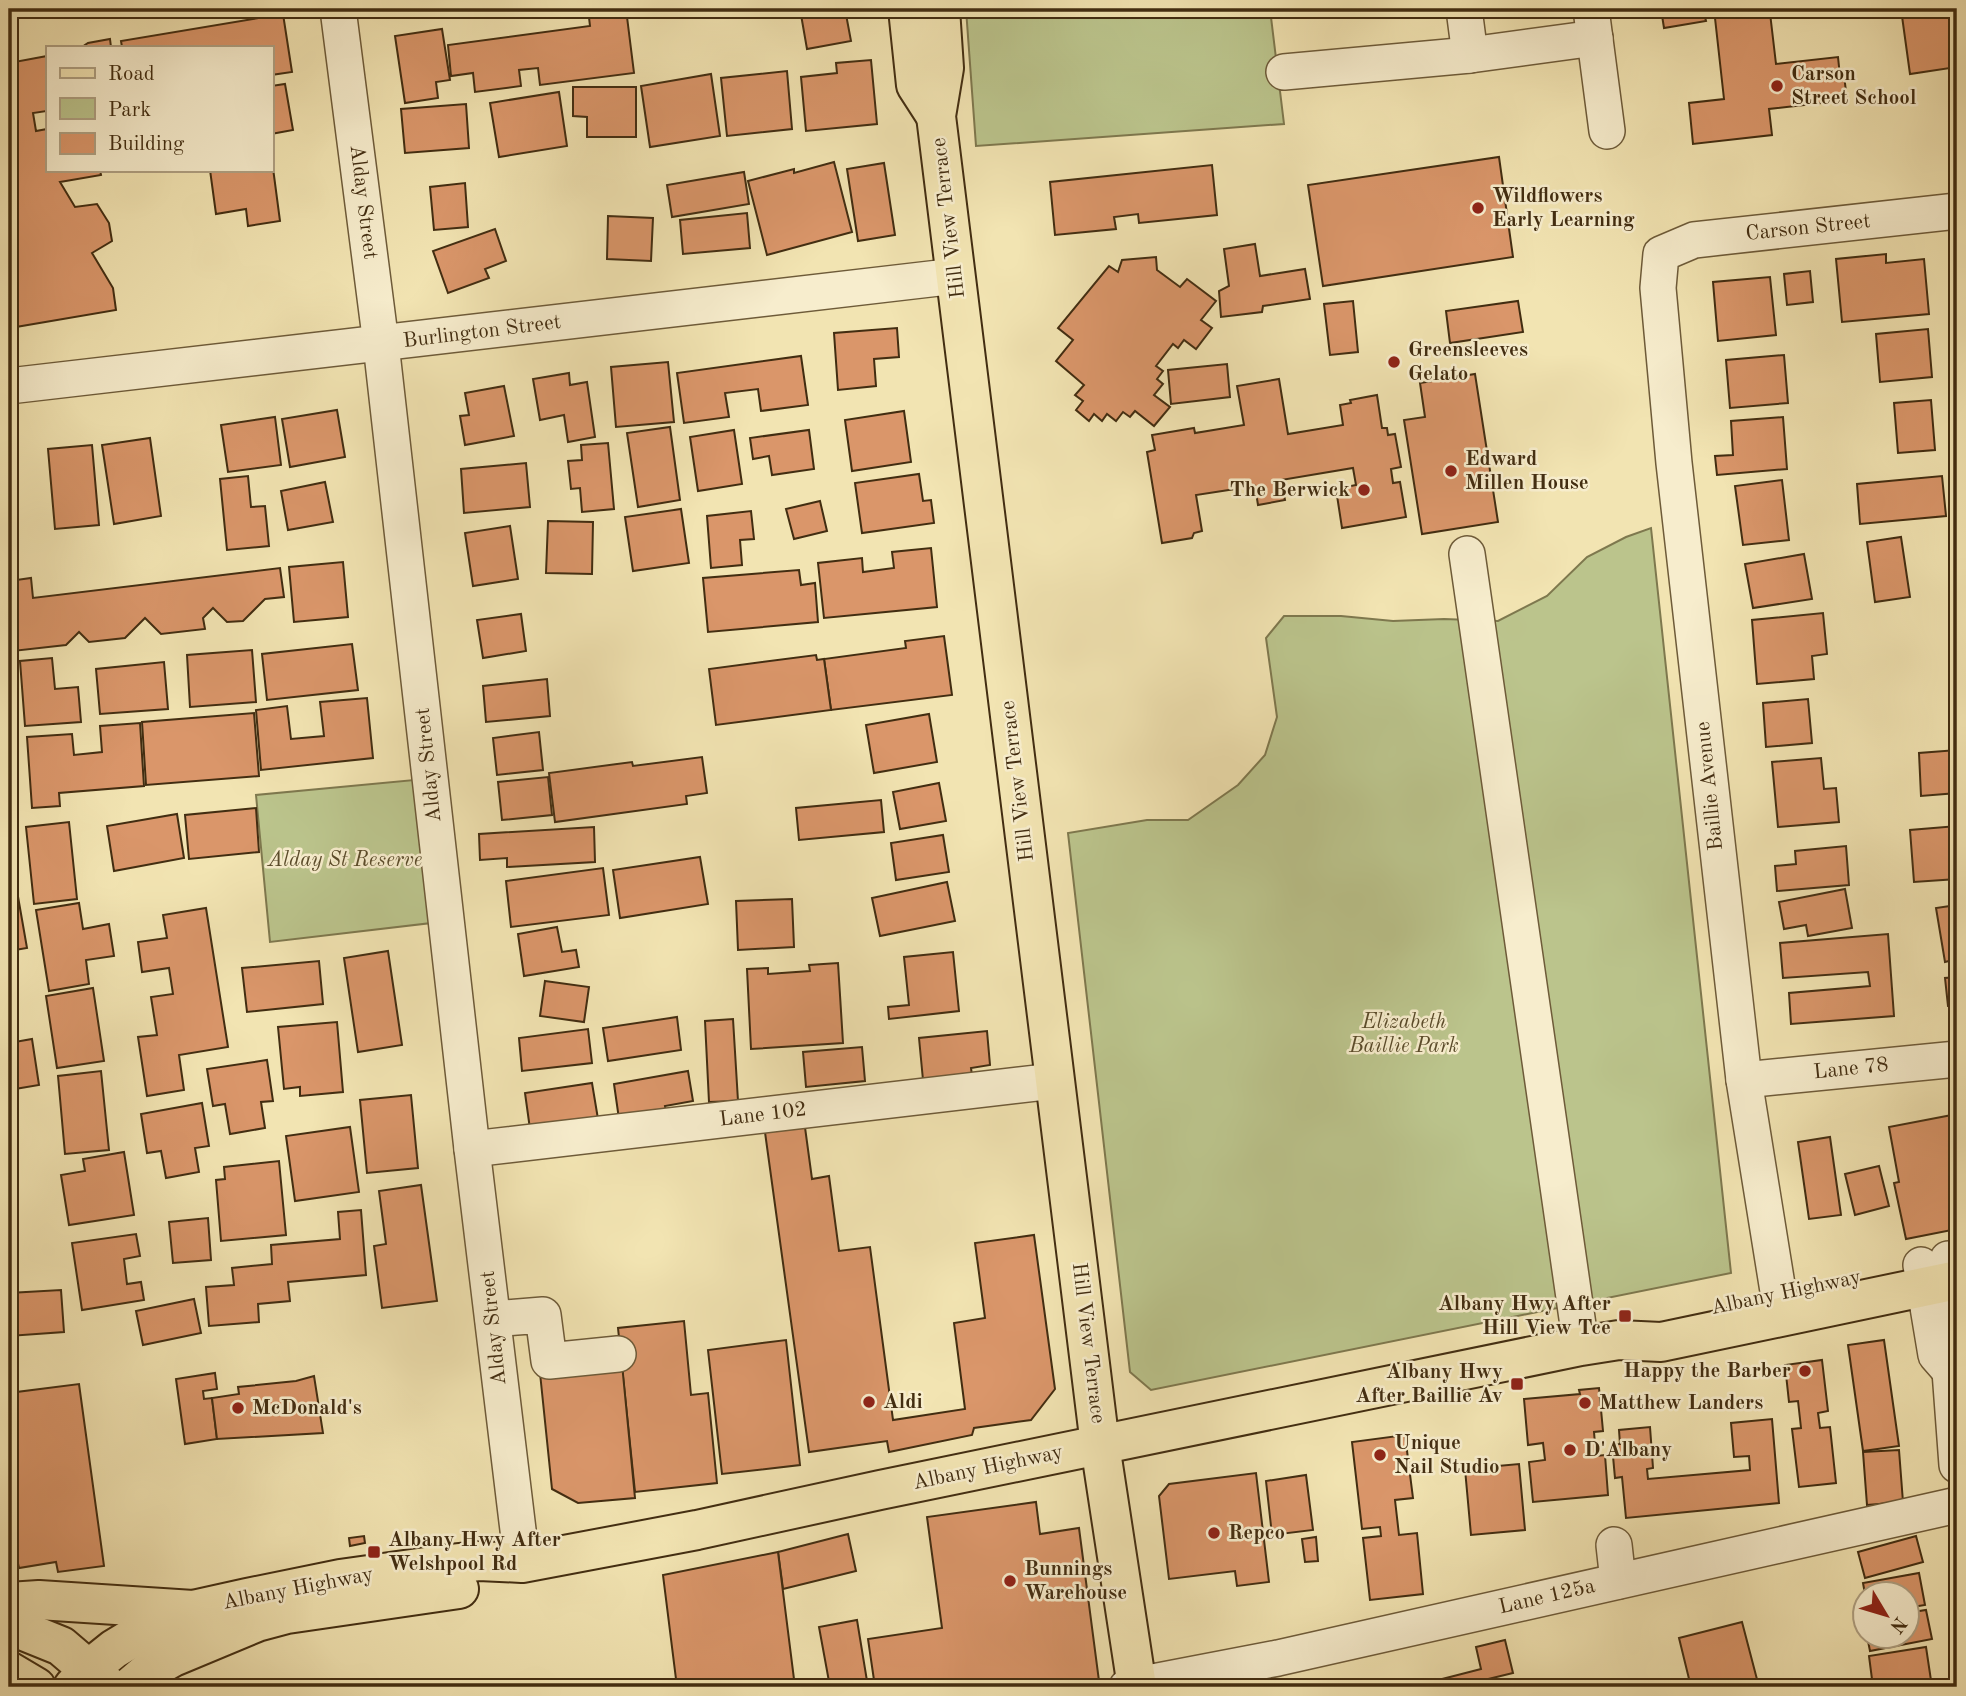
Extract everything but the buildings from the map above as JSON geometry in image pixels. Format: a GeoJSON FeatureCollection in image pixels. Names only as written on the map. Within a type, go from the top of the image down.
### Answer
{"type":"FeatureCollection","features":[{"type":"Feature","properties":{"kind":"main road","name":"Hill View Terrace"},"geometry":{"type":"LineString","coordinates":[[908,9],[916,85],[936,116]]}},
{"type":"Feature","properties":{"kind":"main road","name":"Hill View Terrace"},"geometry":{"type":"LineString","coordinates":[[940,9],[944,68],[936,116],[1054,1081],[1100,1445],[1134,1686]]}},
{"type":"Feature","properties":{"kind":"main road","name":"Albany Highway"},"geometry":{"type":"LineString","coordinates":[[90,1681],[114,1649],[147,1629],[193,1610],[340,1579],[479,1561],[522,1563],[696,1530],[1581,1346],[1619,1340],[1661,1342],[1780,1306],[1943,1271]]}},
{"type":"Feature","properties":{"kind":"main road","name":"Albany Highway"},"geometry":{"type":"LineString","coordinates":[[130,1687],[150,1670],[173,1657],[257,1622],[287,1614],[484,1585],[522,1563]]}},
{"type":"Feature","properties":{"kind":"main road"},"geometry":{"type":"LineString","coordinates":[[9,1602],[39,1600],[193,1610]]}},
{"type":"Feature","properties":{"kind":"main road"},"geometry":{"type":"LineString","coordinates":[[9,1625],[61,1646],[90,1681]]}},
{"type":"Feature","properties":{"kind":"main road"},"geometry":{"type":"LineString","coordinates":[[9,1671],[36,1687]]}},
{"type":"Feature","properties":{"kind":"street","name":"Alday Street"},"geometry":{"type":"LineString","coordinates":[[338,9],[381,344],[472,1150],[522,1563]]}},
{"type":"Feature","properties":{"kind":"street"},"geometry":{"type":"LineString","coordinates":[[1464,9],[1470,55]]}},
{"type":"Feature","properties":{"kind":"street"},"geometry":{"type":"LineString","coordinates":[[1284,72],[1470,55],[1593,24],[1607,131]]}},
{"type":"Feature","properties":{"kind":"street","name":"Carson Street"},"geometry":{"type":"LineString","coordinates":[[1661,254],[1694,240],[1957,211]]}},
{"type":"Feature","properties":{"kind":"street","name":"Baillie Avenue"},"geometry":{"type":"LineString","coordinates":[[1661,254],[1658,288],[1674,463],[1744,1080],[1780,1306]]}},
{"type":"Feature","properties":{"kind":"street","name":"Burlington Street"},"geometry":{"type":"LineString","coordinates":[[9,386],[956,276]]}},
{"type":"Feature","properties":{"kind":"street"},"geometry":{"type":"LineString","coordinates":[[1467,554],[1581,1346]]}},
{"type":"Feature","properties":{"kind":"street","name":"Lane 78"},"geometry":{"type":"LineString","coordinates":[[1744,1080],[1957,1059]]}},
{"type":"Feature","properties":{"kind":"street","name":"Lane 102"},"geometry":{"type":"LineString","coordinates":[[472,1150],[1054,1081]]}},
{"type":"Feature","properties":{"kind":"street"},"geometry":{"type":"LineString","coordinates":[[1943,1271],[1957,1320]]}},
{"type":"Feature","properties":{"kind":"street"},"geometry":{"type":"LineString","coordinates":[[1943,1271],[1936,1355],[1953,1363],[1957,1465]]}},
{"type":"Feature","properties":{"kind":"street"},"geometry":{"type":"LineString","coordinates":[[494,1319],[544,1315],[549,1361],[618,1354]]}},
{"type":"Feature","properties":{"kind":"street","name":"Lane 125a"},"geometry":{"type":"LineString","coordinates":[[1134,1686],[1214,1662],[1278,1658],[1957,1505]]}},
{"type":"Feature","properties":{"kind":"street"},"geometry":{"type":"LineString","coordinates":[[1614,1545],[1618,1581]]}},
{"type":"Feature","properties":{"kind":"green space"},"geometry":{"type":"Polygon","coordinates":[[[966,9],[1270,9],[1284,124],[976,146],[966,9]]]}},
{"type":"Feature","properties":{"kind":"green space","name":"Elizabeth Baillie Park"},"geometry":{"type":"Polygon","coordinates":[[[1651,528],[1731,1273],[1151,1390],[1130,1372],[1068,833],[1147,820],[1188,820],[1238,785],[1265,755],[1277,717],[1266,638],[1284,616],[1341,616],[1393,621],[1498,621],[1547,596],[1587,557],[1626,537],[1651,528]]]}},
{"type":"Feature","properties":{"kind":"green space","name":"Alday St Reserve"},"geometry":{"type":"Polygon","coordinates":[[[414,780],[431,923],[270,942],[256,795],[414,780]]]}},
{"type":"Feature","properties":{"kind":"place","name":"Carson Street School"},"geometry":{"type":"Point","coordinates":[1777,86]}},
{"type":"Feature","properties":{"kind":"place","name":"Wildflowers Early Learning"},"geometry":{"type":"Point","coordinates":[1478,208]}},
{"type":"Feature","properties":{"kind":"place","name":"Greensleeves Gelato"},"geometry":{"type":"Point","coordinates":[1394,362]}},
{"type":"Feature","properties":{"kind":"place","name":"Edward Millen House"},"geometry":{"type":"Point","coordinates":[1451,471]}},
{"type":"Feature","properties":{"kind":"place","name":"The Berwick"},"geometry":{"type":"Point","coordinates":[1364,490]}},
{"type":"Feature","properties":{"kind":"place","name":"Albany Hwy After Hill View Tce"},"geometry":{"type":"Point","coordinates":[1625,1316]}},
{"type":"Feature","properties":{"kind":"place","name":"Happy the Barber"},"geometry":{"type":"Point","coordinates":[1805,1371]}},
{"type":"Feature","properties":{"kind":"place","name":"Albany Hwy After Baillie Av"},"geometry":{"type":"Point","coordinates":[1517,1384]}},
{"type":"Feature","properties":{"kind":"place","name":"Aldi"},"geometry":{"type":"Point","coordinates":[869,1402]}},
{"type":"Feature","properties":{"kind":"place","name":"Matthew Landers"},"geometry":{"type":"Point","coordinates":[1585,1403]}},
{"type":"Feature","properties":{"kind":"place","name":"McDonald's"},"geometry":{"type":"Point","coordinates":[238,1408]}},
{"type":"Feature","properties":{"kind":"place","name":"D'Albany"},"geometry":{"type":"Point","coordinates":[1570,1450]}},
{"type":"Feature","properties":{"kind":"place","name":"Unique Nail Studio"},"geometry":{"type":"Point","coordinates":[1380,1455]}},
{"type":"Feature","properties":{"kind":"place","name":"Repco"},"geometry":{"type":"Point","coordinates":[1214,1533]}},
{"type":"Feature","properties":{"kind":"place","name":"Albany Hwy After Welshpool Rd"},"geometry":{"type":"Point","coordinates":[374,1552]}},
{"type":"Feature","properties":{"kind":"place","name":"Bunnings Warehouse"},"geometry":{"type":"Point","coordinates":[1010,1581]}}]}
